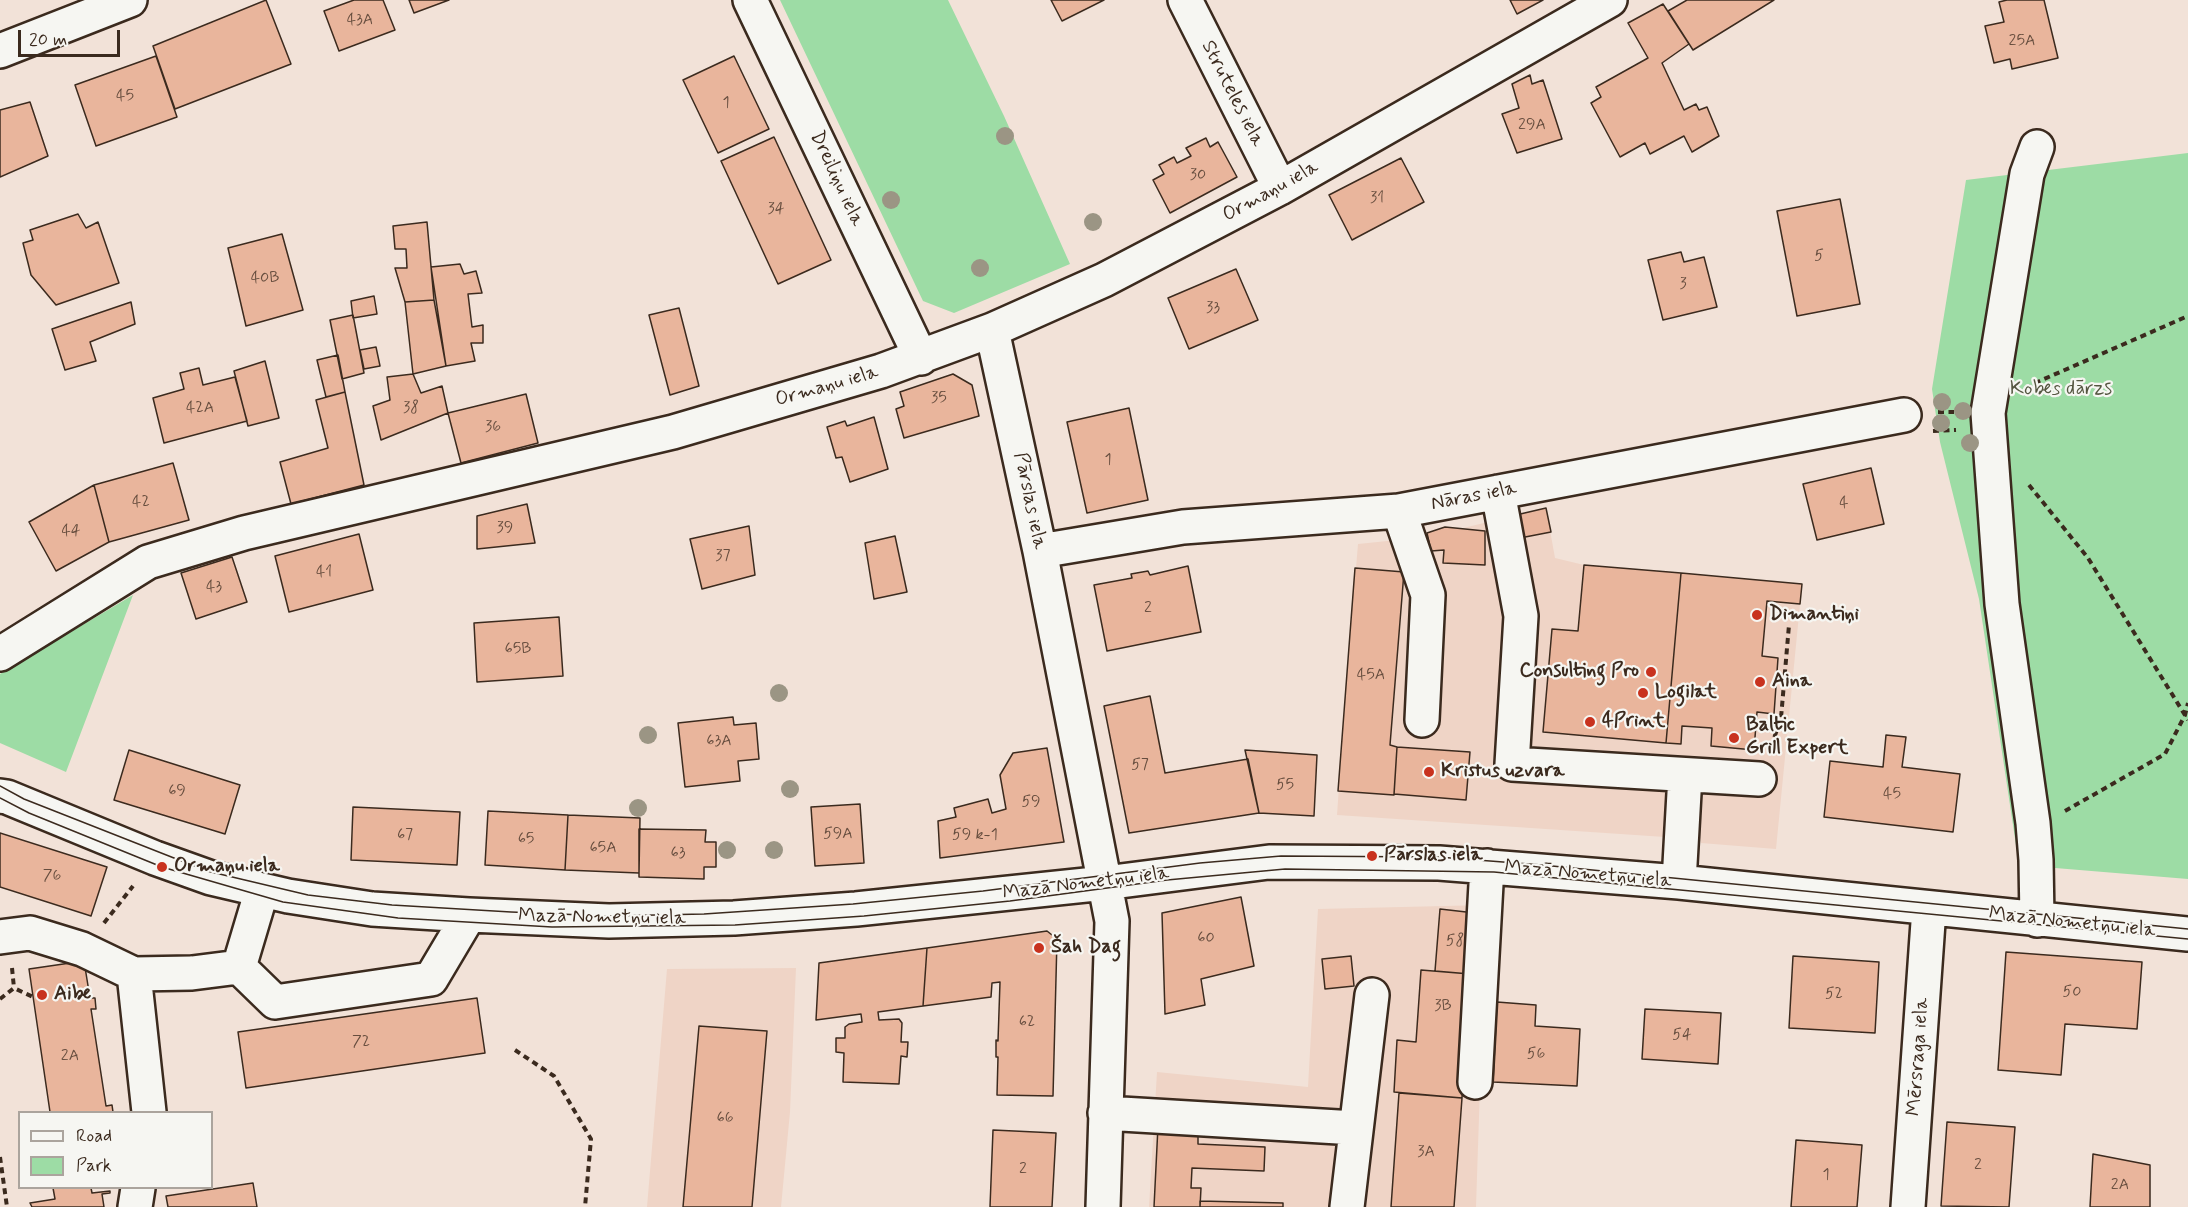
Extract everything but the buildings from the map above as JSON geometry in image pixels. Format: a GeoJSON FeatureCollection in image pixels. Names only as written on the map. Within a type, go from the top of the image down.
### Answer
{"type":"FeatureCollection","features":[{"type":"Feature","properties":{"kind":"street"},"geometry":{"type":"LineString","coordinates":[[0,51],[130,0]]}},
{"type":"Feature","properties":{"kind":"street","name":"Dreiliņu iela"},"geometry":{"type":"LineString","coordinates":[[750,0],[921,358]]}},
{"type":"Feature","properties":{"kind":"street","name":"Struteles iela"},"geometry":{"type":"LineString","coordinates":[[1185,0],[1280,188]]}},
{"type":"Feature","properties":{"kind":"street","name":"Ormaņu iela"},"geometry":{"type":"LineString","coordinates":[[0,654],[148,562],[244,533],[673,432],[881,371],[992,330],[1104,280],[1280,188],[1610,0]]}},
{"type":"Feature","properties":{"kind":"street"},"geometry":{"type":"LineString","coordinates":[[2032,160],[1988,413],[2002,604],[2033,823],[2037,920]]}},
{"type":"Feature","properties":{"kind":"street","name":"Pārslas iela"},"geometry":{"type":"LineString","coordinates":[[992,330],[1040,551],[1112,921],[1103,1207]]}},
{"type":"Feature","properties":{"kind":"street","name":"Nāras iela"},"geometry":{"type":"LineString","coordinates":[[1040,551],[1183,527],[1399,511],[1919,414]]}},
{"type":"Feature","properties":{"kind":"street"},"geometry":{"type":"LineString","coordinates":[[1498,492],[1521,616],[1512,764],[1759,779]]}},
{"type":"Feature","properties":{"kind":"street"},"geometry":{"type":"LineString","coordinates":[[1399,511],[1428,595],[1422,720]]}},
{"type":"Feature","properties":{"kind":"street"},"geometry":{"type":"LineString","coordinates":[[1679,882],[1684,775]]}},
{"type":"Feature","properties":{"kind":"street","name":"Mazā Nometņu iela"},"geometry":{"type":"LineString","coordinates":[[0,796],[211,878],[288,896],[372,909],[609,921],[734,918],[856,909],[1105,883],[1269,862],[1439,863],[1679,882],[2188,934]]}},
{"type":"Feature","properties":{"kind":"street"},"geometry":{"type":"LineString","coordinates":[[1475,1082],[1487,866]]}},
{"type":"Feature","properties":{"kind":"street"},"geometry":{"type":"LineString","coordinates":[[239,967],[262,890]]}},
{"type":"Feature","properties":{"kind":"street","name":"Mērsraga iela"},"geometry":{"type":"LineString","coordinates":[[1908,1207],[1929,908]]}},
{"type":"Feature","properties":{"kind":"street"},"geometry":{"type":"LineString","coordinates":[[239,967],[275,1002],[432,979],[469,915]]}},
{"type":"Feature","properties":{"kind":"street"},"geometry":{"type":"LineString","coordinates":[[0,937],[30,933],[82,949],[134,974],[192,973],[239,967]]}},
{"type":"Feature","properties":{"kind":"street"},"geometry":{"type":"LineString","coordinates":[[134,974],[149,1111]]}},
{"type":"Feature","properties":{"kind":"street"},"geometry":{"type":"LineString","coordinates":[[1347,1207],[1372,995]]}},
{"type":"Feature","properties":{"kind":"street"},"geometry":{"type":"LineString","coordinates":[[1106,1113],[1355,1128]]}},
{"type":"Feature","properties":{"kind":"street"},"geometry":{"type":"LineString","coordinates":[[135,1207],[138,1189]]}},
{"type":"Feature","properties":{"kind":"path"},"geometry":{"type":"LineString","coordinates":[[1948,412],[1919,414],[1930,431],[1971,429],[1988,413],[2035,383],[2188,316]]}},
{"type":"Feature","properties":{"kind":"path"},"geometry":{"type":"LineString","coordinates":[[2028,484],[2088,558],[2187,717]]}},
{"type":"Feature","properties":{"kind":"path"},"geometry":{"type":"LineString","coordinates":[[1759,779],[1781,718],[1789,625]]}},
{"type":"Feature","properties":{"kind":"path"},"geometry":{"type":"LineString","coordinates":[[1776,685],[1784,686]]}},
{"type":"Feature","properties":{"kind":"path"},"geometry":{"type":"LineString","coordinates":[[2033,823],[2070,809],[2165,754],[2187,717],[2188,703]]}},
{"type":"Feature","properties":{"kind":"path"},"geometry":{"type":"LineString","coordinates":[[82,949],[155,858]]}},
{"type":"Feature","properties":{"kind":"path"},"geometry":{"type":"LineString","coordinates":[[0,999],[14,988],[33,997]]}},
{"type":"Feature","properties":{"kind":"path"},"geometry":{"type":"LineString","coordinates":[[515,1050],[554,1076],[591,1139],[585,1207]]}},
{"type":"Feature","properties":{"kind":"path"},"geometry":{"type":"LineString","coordinates":[[0,1157],[8,1207]]}},
{"type":"Feature","properties":{"kind":"shaded area"},"geometry":{"type":"Polygon","coordinates":[[[1546,508],[1555,558],[1584,565],[1802,584],[1776,849],[1701,843],[1696,820],[1665,837],[1337,815],[1358,544],[1426,537],[1546,508]]]}},
{"type":"Feature","properties":{"kind":"shaded area"},"geometry":{"type":"Polygon","coordinates":[[[1486,905],[1476,1207],[1149,1207],[1157,1072],[1308,1087],[1318,909],[1486,905]]]}},
{"type":"Feature","properties":{"kind":"shaded area"},"geometry":{"type":"Polygon","coordinates":[[[796,968],[790,1112],[781,1207],[647,1207],[667,969],[796,968]]]}},
{"type":"Feature","properties":{"kind":"green space"},"geometry":{"type":"Polygon","coordinates":[[[780,0],[948,0],[1004,116],[1070,264],[954,313],[923,301],[780,0]]]}},
{"type":"Feature","properties":{"kind":"green space","name":"Kobes dārzs"},"geometry":{"type":"Polygon","coordinates":[[[2188,153],[2188,879],[2019,865],[1979,599],[1940,442],[1932,389],[1966,180],[2188,153]]]}},
{"type":"Feature","properties":{"kind":"green space"},"geometry":{"type":"Polygon","coordinates":[[[133,595],[66,772],[0,743],[0,674],[133,595]]]}},
{"type":"Feature","properties":{"kind":"tram line"},"geometry":{"type":"LineString","coordinates":[[0,786],[24,799],[207,871],[308,895],[392,905],[607,916],[704,914],[853,904],[983,891],[1200,863],[1281,856],[1438,857],[1542,865],[2188,929]]}},
{"type":"Feature","properties":{"kind":"tram line"},"geometry":{"type":"LineString","coordinates":[[0,798],[29,813],[162,867],[283,902],[398,918],[552,927],[735,925],[864,916],[1010,901],[1167,880],[1285,869],[1494,872],[2188,939]]}},
{"type":"Feature","properties":{"kind":"place","name":"Dimantiņi"},"geometry":{"type":"Point","coordinates":[1757,615]}},
{"type":"Feature","properties":{"kind":"place","name":"Consulting Pro"},"geometry":{"type":"Point","coordinates":[1651,672]}},
{"type":"Feature","properties":{"kind":"place","name":"Aina"},"geometry":{"type":"Point","coordinates":[1760,682]}},
{"type":"Feature","properties":{"kind":"place","name":"Logilat"},"geometry":{"type":"Point","coordinates":[1643,693]}},
{"type":"Feature","properties":{"kind":"place","name":"4Print"},"geometry":{"type":"Point","coordinates":[1590,722]}},
{"type":"Feature","properties":{"kind":"place","name":"Baltic Grill Expert"},"geometry":{"type":"Point","coordinates":[1734,738]}},
{"type":"Feature","properties":{"kind":"place","name":"Kristus uzvara"},"geometry":{"type":"Point","coordinates":[1429,772]}},
{"type":"Feature","properties":{"kind":"place","name":"Pārslas iela"},"geometry":{"type":"Point","coordinates":[1372,856]}},
{"type":"Feature","properties":{"kind":"place","name":"Ormaņu iela"},"geometry":{"type":"Point","coordinates":[162,867]}},
{"type":"Feature","properties":{"kind":"place","name":"Šah Dag"},"geometry":{"type":"Point","coordinates":[1039,948]}},
{"type":"Feature","properties":{"kind":"place","name":"Aibe"},"geometry":{"type":"Point","coordinates":[42,995]}}]}
